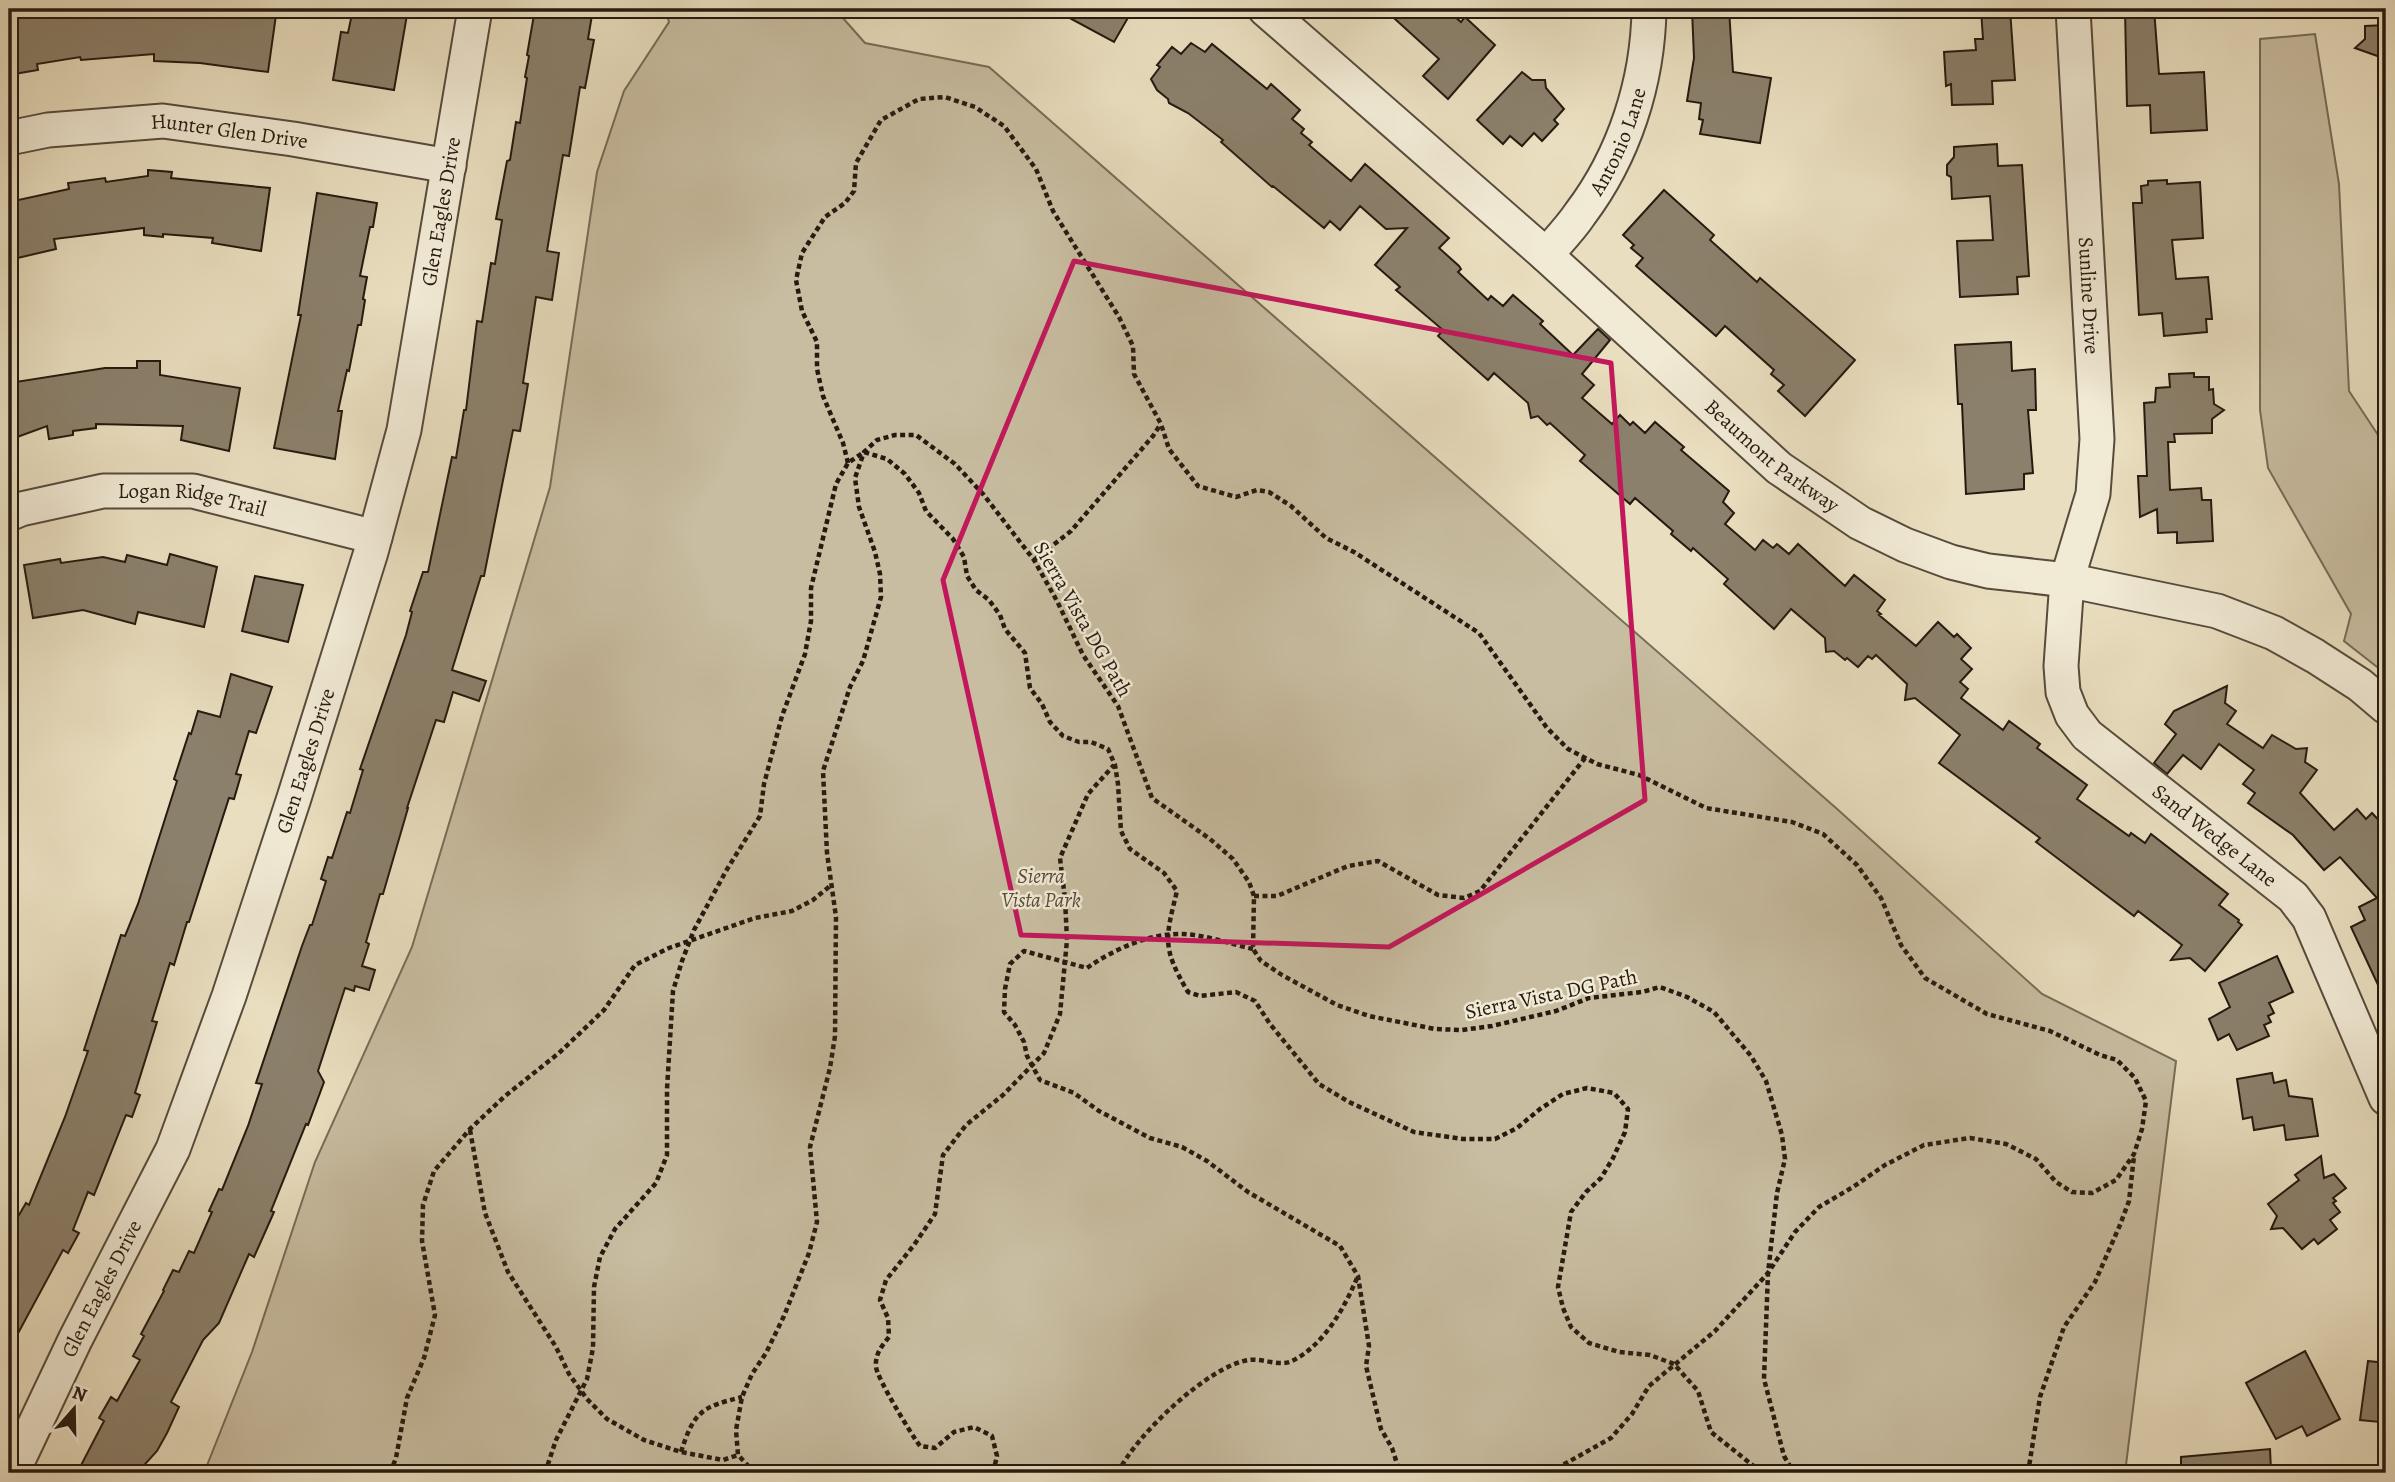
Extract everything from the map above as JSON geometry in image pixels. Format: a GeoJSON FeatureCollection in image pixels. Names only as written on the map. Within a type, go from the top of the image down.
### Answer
{"type":"FeatureCollection","features":[{"type":"Feature","properties":{"kind":"street","name":"Glen Eagles Drive"},"geometry":{"type":"LineString","coordinates":[[12,1473],[75,1340],[173,1149],[234,983],[375,537],[404,430],[475,9]]}},
{"type":"Feature","properties":{"kind":"street","name":"Beaumont Parkway"},"geometry":{"type":"LineString","coordinates":[[1265,9],[1546,255],[1779,468],[1860,523],[1905,545],[1951,562],[1988,571],[2067,580],[2217,611],[2274,633],[2360,685],[2386,707]]}},
{"type":"Feature","properties":{"kind":"street","name":"Antonio Lane"},"geometry":{"type":"LineString","coordinates":[[1546,255],[1581,214],[1607,172],[1627,129],[1642,78],[1649,9]]}},
{"type":"Feature","properties":{"kind":"street","name":"Sunline Drive"},"geometry":{"type":"LineString","coordinates":[[2067,580],[2093,494],[2096,439],[2074,9]]}},
{"type":"Feature","properties":{"kind":"street","name":"Hunter Glen Drive"},"geometry":{"type":"LineString","coordinates":[[9,138],[48,130],[163,121],[293,139],[449,166]]}},
{"type":"Feature","properties":{"kind":"street","name":"Logan Ridge Trail"},"geometry":{"type":"LineString","coordinates":[[9,514],[103,491],[192,491],[375,537]]}},
{"type":"Feature","properties":{"kind":"street","name":"Sand Wedge Lane"},"geometry":{"type":"LineString","coordinates":[[2067,580],[2061,666],[2063,692],[2073,715],[2087,735],[2293,897],[2309,918],[2386,1098]]}},
{"type":"Feature","properties":{"kind":"path"},"geometry":{"type":"LineString","coordinates":[[545,1473],[556,1440],[587,1378],[593,1348],[594,1287],[600,1257],[615,1229],[656,1183],[667,1155],[667,1088],[673,991],[691,940],[726,871],[760,816],[764,784],[782,716],[805,654],[811,621],[811,588],[836,484],[848,463],[843,443],[822,396],[817,369],[817,342],[802,312],[796,280],[802,253],[825,217],[845,203],[854,191],[856,163],[881,120],[919,99],[945,97],[975,107],[1003,126],[1036,169],[1053,211],[1119,317],[1133,346],[1134,374],[1161,424],[1169,449],[1198,486],[1236,497],[1257,490],[1269,492],[1291,506],[1326,538],[1354,552],[1479,632],[1548,728],[1568,749],[1597,764],[1639,775],[1706,808],[1792,822],[1823,834],[1857,865],[1881,898],[1901,945],[1925,978],[1987,1014],[2049,1031],[2117,1060],[2136,1078],[2146,1101],[2142,1129],[2134,1154],[2129,1201],[2095,1282],[2064,1327],[2040,1397],[2028,1473]]}},
{"type":"Feature","properties":{"kind":"path"},"geometry":{"type":"LineString","coordinates":[[1034,560],[1071,531],[1161,424]]}},
{"type":"Feature","properties":{"kind":"path","name":"Sierra Vista DG Path"},"geometry":{"type":"LineString","coordinates":[[848,463],[877,440],[895,435],[916,435],[955,464],[983,494],[1034,560],[1083,655],[1118,706],[1152,798],[1210,839],[1233,859],[1249,883],[1254,896],[1253,949],[1261,961],[1282,975],[1337,1004],[1369,1016],[1435,1029],[1462,1030],[1492,1026],[1556,1011],[1589,998],[1642,992],[1660,987],[1687,997],[1714,1012],[1751,1056],[1766,1081],[1782,1135],[1785,1159],[1777,1193],[1768,1273],[1763,1379],[1784,1456],[1794,1473]]}},
{"type":"Feature","properties":{"kind":"path"},"geometry":{"type":"LineString","coordinates":[[754,1473],[738,1455],[737,1430],[742,1397],[794,1294],[817,1222],[810,1147],[830,1068],[835,1036],[836,917],[830,886],[822,771],[850,687],[863,661],[881,597],[880,573],[859,507],[855,478],[864,452],[887,459],[905,474],[919,493],[926,511],[953,539],[964,557],[967,576],[976,590],[989,600],[1000,615],[1005,629],[1026,653],[1030,688],[1051,722],[1063,736],[1079,743],[1091,742],[1108,749],[1115,765],[1121,831],[1130,849],[1164,873],[1177,891],[1167,931],[1169,953],[1188,992],[1200,996],[1236,992],[1255,1001],[1270,1024],[1320,1084],[1349,1102],[1414,1132],[1463,1139],[1495,1139],[1517,1128],[1539,1109],[1563,1094],[1587,1088],[1614,1093],[1628,1109],[1625,1132],[1601,1178],[1571,1212],[1558,1287],[1571,1327],[1589,1343],[1619,1352],[1650,1355],[1674,1364],[1698,1391],[1711,1432],[1756,1468],[1758,1473]]}},
{"type":"Feature","properties":{"kind":"path"},"geometry":{"type":"LineString","coordinates":[[1254,896],[1277,896],[1348,866],[1378,861],[1438,895],[1464,898],[1480,891],[1585,758]]}},
{"type":"Feature","properties":{"kind":"path"},"geometry":{"type":"LineString","coordinates":[[993,1473],[997,1456],[992,1436],[974,1427],[954,1432],[935,1448],[920,1446],[908,1430],[876,1369],[878,1351],[889,1338],[888,1318],[880,1300],[886,1280],[935,1214],[943,1156],[966,1125],[1003,1095],[1044,1053],[1060,1014],[1067,940],[1060,858],[1088,794],[1115,765]]}},
{"type":"Feature","properties":{"kind":"path"},"geometry":{"type":"LineString","coordinates":[[390,1473],[396,1458],[407,1398],[424,1358],[435,1315],[422,1241],[423,1205],[434,1171],[470,1129],[505,1096],[559,1053],[604,1010],[635,965],[691,940],[755,918],[792,911],[813,900],[830,886]]}},
{"type":"Feature","properties":{"kind":"path"},"geometry":{"type":"LineString","coordinates":[[1253,949],[1183,934],[1140,941],[1107,953],[1087,968],[1024,951],[1010,964],[1004,1012],[1015,1025],[1040,1080],[1074,1093],[1099,1111],[1150,1138],[1182,1147],[1207,1161],[1248,1192],[1340,1246],[1358,1276],[1369,1346],[1366,1366],[1381,1429],[1392,1448],[1400,1473]]}},
{"type":"Feature","properties":{"kind":"path"},"geometry":{"type":"LineString","coordinates":[[470,1129],[485,1213],[508,1272],[581,1391],[607,1419],[644,1440],[681,1452],[723,1460],[738,1455]]}},
{"type":"Feature","properties":{"kind":"path"},"geometry":{"type":"LineString","coordinates":[[1558,1473],[1561,1466],[1611,1438],[1632,1414],[1649,1386],[1715,1331],[1768,1273],[1795,1232],[1819,1207],[1885,1165],[1924,1145],[1970,1138],[2006,1144],[2036,1160],[2056,1182],[2072,1192],[2092,1193],[2116,1181],[2134,1154]]}},
{"type":"Feature","properties":{"kind":"path"},"geometry":{"type":"LineString","coordinates":[[1118,1473],[1147,1434],[1183,1397],[1218,1370],[1249,1360],[1289,1363],[1307,1350],[1326,1332],[1358,1276]]}},
{"type":"Feature","properties":{"kind":"path"},"geometry":{"type":"LineString","coordinates":[[681,1452],[688,1429],[697,1416],[713,1404],[742,1397]]}},
{"type":"Feature","properties":{"kind":"highlighted area"},"geometry":{"type":"Polygon","coordinates":[[[1074,261],[1611,363],[1645,800],[1389,947],[1021,935],[943,580],[1074,261]]]}},
{"type":"Feature","properties":{"kind":"green space","name":"Sierra Vista Park"},"geometry":{"type":"Polygon","coordinates":[[[665,9],[835,9],[865,43],[989,67],[1836,808],[2042,994],[2176,1061],[2125,1473],[204,1473],[252,1352],[315,1162],[412,947],[550,487],[597,172],[624,91],[669,22],[665,9]]]}},
{"type":"Feature","properties":{"kind":"green space"},"geometry":{"type":"Polygon","coordinates":[[[2315,34],[2339,184],[2349,391],[2386,447],[2386,674],[2344,641],[2351,614],[2268,468],[2260,410],[2260,39],[2315,34]]]}},
{"type":"Feature","properties":{"kind":"building"},"geometry":{"type":"Polygon","coordinates":[[[9,9],[225,9],[276,15],[268,72],[200,63],[154,61],[154,54],[81,60],[80,57],[37,64],[38,70],[14,74],[9,43],[9,9]]]}},
{"type":"Feature","properties":{"kind":"building"},"geometry":{"type":"Polygon","coordinates":[[[353,9],[408,9],[394,90],[333,80],[341,32],[348,33],[353,9]]]}},
{"type":"Feature","properties":{"kind":"building"},"geometry":{"type":"Polygon","coordinates":[[[535,9],[593,9],[588,39],[594,40],[585,88],[580,87],[569,156],[563,155],[547,251],[559,253],[552,300],[536,297],[523,383],[528,384],[520,431],[513,430],[484,576],[481,576],[452,670],[486,681],[479,701],[453,692],[444,722],[436,720],[366,942],[369,944],[362,966],[375,970],[369,990],[355,986],[354,991],[345,988],[318,1071],[324,1082],[271,1211],[274,1212],[254,1257],[249,1254],[219,1323],[203,1340],[171,1402],[179,1407],[167,1433],[157,1451],[137,1473],[77,1473],[104,1421],[99,1418],[111,1397],[117,1401],[140,1360],[133,1356],[144,1336],[141,1334],[173,1270],[179,1272],[189,1251],[194,1253],[212,1212],[209,1211],[219,1189],[222,1190],[248,1126],[262,1084],[256,1083],[326,881],[321,879],[328,857],[332,858],[347,812],[350,813],[363,770],[360,769],[406,635],[412,612],[410,611],[423,572],[428,572],[452,457],[456,458],[466,410],[477,321],[482,322],[491,263],[495,264],[502,220],[496,219],[516,122],[520,123],[535,9]]]}},
{"type":"Feature","properties":{"kind":"building"},"geometry":{"type":"Polygon","coordinates":[[[1053,9],[1133,9],[1114,42],[1053,9]]]}},
{"type":"Feature","properties":{"kind":"building"},"geometry":{"type":"Polygon","coordinates":[[[1384,9],[1446,9],[1461,22],[1465,17],[1495,45],[1448,99],[1423,76],[1439,59],[1384,9]]]}},
{"type":"Feature","properties":{"kind":"building"},"geometry":{"type":"Polygon","coordinates":[[[1692,9],[1729,9],[1733,72],[1771,78],[1760,143],[1700,134],[1703,120],[1699,119],[1701,103],[1687,101],[1694,58],[1692,9]]]}},
{"type":"Feature","properties":{"kind":"building"},"geometry":{"type":"Polygon","coordinates":[[[1981,9],[2010,9],[2015,80],[1992,81],[1993,104],[1952,105],[1951,84],[1946,86],[1944,52],[1976,50],[1975,39],[1983,39],[1981,9]]]}},
{"type":"Feature","properties":{"kind":"building"},"geometry":{"type":"Polygon","coordinates":[[[2125,9],[2154,9],[2159,74],[2204,72],[2207,130],[2151,133],[2150,105],[2127,106],[2125,9]]]}},
{"type":"Feature","properties":{"kind":"building"},"geometry":{"type":"Polygon","coordinates":[[[2386,25],[2386,59],[2355,48],[2365,39],[2365,26],[2386,25]]]}},
{"type":"Feature","properties":{"kind":"building"},"geometry":{"type":"Polygon","coordinates":[[[1191,43],[1205,52],[1212,44],[1267,89],[1271,84],[1300,110],[1292,119],[1304,129],[1301,133],[1312,142],[1309,145],[1351,181],[1365,164],[1449,238],[1439,248],[1459,266],[1461,269],[1458,272],[1488,300],[1491,296],[1503,306],[1513,295],[1543,321],[1540,324],[1573,355],[1598,329],[1610,340],[1582,374],[1594,385],[1582,398],[1612,424],[1620,415],[1630,425],[1633,422],[1645,433],[1655,422],[1684,447],[1681,450],[1729,491],[1723,502],[1734,513],[1725,524],[1755,550],[1763,540],[1773,548],[1777,544],[1789,554],[1798,544],[1845,586],[1854,575],[1885,600],[1877,611],[1881,614],[1879,615],[1916,646],[1938,622],[1954,637],[1957,634],[1971,648],[1961,659],[1972,669],[1960,682],[1968,689],[1961,698],[2003,730],[2009,721],[2040,744],[2037,748],[2087,785],[2077,799],[2129,836],[2131,833],[2145,843],[2151,834],[2228,894],[2219,905],[2242,925],[2205,971],[2190,958],[2171,960],[2182,945],[2138,911],[2134,916],[2036,842],[2040,838],[1939,763],[1960,735],[1915,698],[1905,700],[1907,684],[1876,655],[1872,659],[1868,656],[1858,667],[1834,651],[1826,652],[1825,638],[1791,609],[1774,629],[1724,584],[1728,579],[1693,548],[1691,551],[1671,534],[1673,531],[1635,498],[1630,504],[1580,461],[1585,455],[1550,423],[1547,425],[1538,416],[1531,418],[1528,403],[1494,373],[1488,380],[1438,336],[1443,330],[1396,290],[1400,287],[1375,265],[1407,228],[1386,229],[1360,206],[1340,230],[1330,221],[1324,228],[1272,187],[1221,142],[1223,140],[1188,113],[1169,103],[1151,79],[1160,67],[1157,65],[1172,47],[1181,54],[1191,43]]]}},
{"type":"Feature","properties":{"kind":"building"},"geometry":{"type":"Polygon","coordinates":[[[1522,72],[1532,80],[1545,80],[1546,88],[1564,109],[1554,120],[1558,124],[1542,141],[1534,133],[1522,146],[1510,136],[1503,144],[1477,120],[1522,72]]]}},
{"type":"Feature","properties":{"kind":"building"},"geometry":{"type":"Polygon","coordinates":[[[1997,144],[1998,166],[2022,165],[2029,276],[2017,277],[2018,294],[1960,297],[1957,241],[1993,240],[1990,196],[1952,199],[1951,177],[1947,175],[1947,165],[1954,157],[1954,147],[1997,144]]]}},
{"type":"Feature","properties":{"kind":"building"},"geometry":{"type":"Polygon","coordinates":[[[148,170],[172,172],[171,178],[270,188],[261,251],[212,243],[213,238],[144,235],[144,228],[54,239],[56,249],[9,260],[9,202],[69,189],[68,183],[105,178],[106,182],[148,176],[148,170]]]}},
{"type":"Feature","properties":{"kind":"building"},"geometry":{"type":"Polygon","coordinates":[[[2167,180],[2167,184],[2200,182],[2203,238],[2172,240],[2176,279],[2208,277],[2212,319],[2206,319],[2207,332],[2164,336],[2162,313],[2139,315],[2133,203],[2142,203],[2141,186],[2148,185],[2148,181],[2167,180]]]}},
{"type":"Feature","properties":{"kind":"building"},"geometry":{"type":"Polygon","coordinates":[[[1664,190],[1714,235],[1710,240],[1757,282],[1760,278],[1855,360],[1805,416],[1778,391],[1784,385],[1771,374],[1774,370],[1725,326],[1716,336],[1636,266],[1643,258],[1631,248],[1634,245],[1623,235],[1664,190]]]}},
{"type":"Feature","properties":{"kind":"building"},"geometry":{"type":"Polygon","coordinates":[[[317,193],[377,203],[360,276],[367,277],[365,300],[338,411],[342,411],[335,459],[274,448],[301,315],[298,315],[317,193]]]}},
{"type":"Feature","properties":{"kind":"building"},"geometry":{"type":"Polygon","coordinates":[[[2011,342],[2012,371],[2035,369],[2036,410],[2028,410],[2033,473],[2024,474],[2024,489],[1966,494],[1962,404],[1958,404],[1955,345],[2011,342]]]}},
{"type":"Feature","properties":{"kind":"building"},"geometry":{"type":"Polygon","coordinates":[[[137,361],[160,361],[160,375],[240,388],[229,451],[181,440],[183,426],[96,424],[96,428],[73,431],[73,435],[49,439],[47,426],[9,440],[9,383],[105,368],[137,368],[137,361]]]}},
{"type":"Feature","properties":{"kind":"building"},"geometry":{"type":"Polygon","coordinates":[[[2194,373],[2194,377],[2209,377],[2209,390],[2213,389],[2214,404],[2224,410],[2212,419],[2212,433],[2174,434],[2175,442],[2168,442],[2170,490],[2201,488],[2202,500],[2211,500],[2213,541],[2177,543],[2177,532],[2158,533],[2157,509],[2140,517],[2138,476],[2147,476],[2144,403],[2155,402],[2156,388],[2170,387],[2169,374],[2194,373]]]}},
{"type":"Feature","properties":{"kind":"building"},"geometry":{"type":"Polygon","coordinates":[[[170,554],[217,567],[204,627],[138,612],[135,624],[83,610],[33,618],[24,565],[60,559],[61,563],[103,557],[125,562],[127,555],[167,565],[170,554]]]}},
{"type":"Feature","properties":{"kind":"building"},"geometry":{"type":"Polygon","coordinates":[[[255,576],[303,585],[288,642],[242,631],[255,576]]]}},
{"type":"Feature","properties":{"kind":"building"},"geometry":{"type":"Polygon","coordinates":[[[231,674],[272,687],[256,733],[249,731],[236,774],[241,775],[234,799],[229,798],[174,965],[170,963],[152,1021],[157,1022],[135,1093],[140,1095],[132,1117],[126,1115],[94,1195],[88,1192],[73,1230],[79,1233],[68,1253],[63,1250],[9,1350],[9,1232],[26,1203],[29,1205],[65,1117],[88,1051],[84,1050],[121,935],[125,936],[138,904],[177,781],[174,779],[189,733],[191,734],[198,711],[220,717],[231,674]]]}},
{"type":"Feature","properties":{"kind":"building"},"geometry":{"type":"Polygon","coordinates":[[[2227,686],[2225,703],[2236,711],[2227,724],[2263,748],[2272,735],[2296,749],[2307,748],[2305,762],[2317,770],[2300,793],[2334,830],[2357,809],[2366,819],[2372,813],[2386,828],[2386,1002],[2351,927],[2365,920],[2359,907],[2377,898],[2340,857],[2324,870],[2293,835],[2248,803],[2255,793],[2243,784],[2254,770],[2219,744],[2201,769],[2183,755],[2167,774],[2154,763],[2176,734],[2165,724],[2174,711],[2227,686]]]}},
{"type":"Feature","properties":{"kind":"building"},"geometry":{"type":"Polygon","coordinates":[[[2277,956],[2293,992],[2269,1003],[2274,1013],[2268,1016],[2271,1022],[2264,1025],[2269,1036],[2237,1050],[2229,1034],[2218,1040],[2209,1019],[2230,1007],[2219,983],[2277,956]]]}},
{"type":"Feature","properties":{"kind":"building"},"geometry":{"type":"Polygon","coordinates":[[[2272,1073],[2274,1083],[2286,1080],[2289,1096],[2312,1099],[2318,1136],[2286,1140],[2284,1125],[2254,1130],[2252,1117],[2243,1119],[2237,1079],[2272,1073]]]}},
{"type":"Feature","properties":{"kind":"building"},"geometry":{"type":"Polygon","coordinates":[[[2321,1156],[2324,1178],[2334,1174],[2346,1188],[2333,1198],[2336,1201],[2333,1203],[2340,1212],[2330,1220],[2337,1229],[2318,1244],[2314,1239],[2302,1249],[2283,1228],[2271,1229],[2277,1216],[2268,1204],[2299,1180],[2295,1175],[2321,1156]]]}},
{"type":"Feature","properties":{"kind":"building"},"geometry":{"type":"Polygon","coordinates":[[[2305,1351],[2340,1419],[2307,1436],[2302,1426],[2276,1439],[2246,1383],[2305,1351]]]}},
{"type":"Feature","properties":{"kind":"building"},"geometry":{"type":"Polygon","coordinates":[[[2368,1361],[2386,1363],[2386,1419],[2380,1418],[2380,1422],[2360,1420],[2368,1361]]]}},
{"type":"Feature","properties":{"kind":"building"},"geometry":{"type":"Polygon","coordinates":[[[2270,1449],[2271,1470],[2258,1471],[2259,1473],[2181,1473],[2181,1457],[2270,1449]]]}}]}
